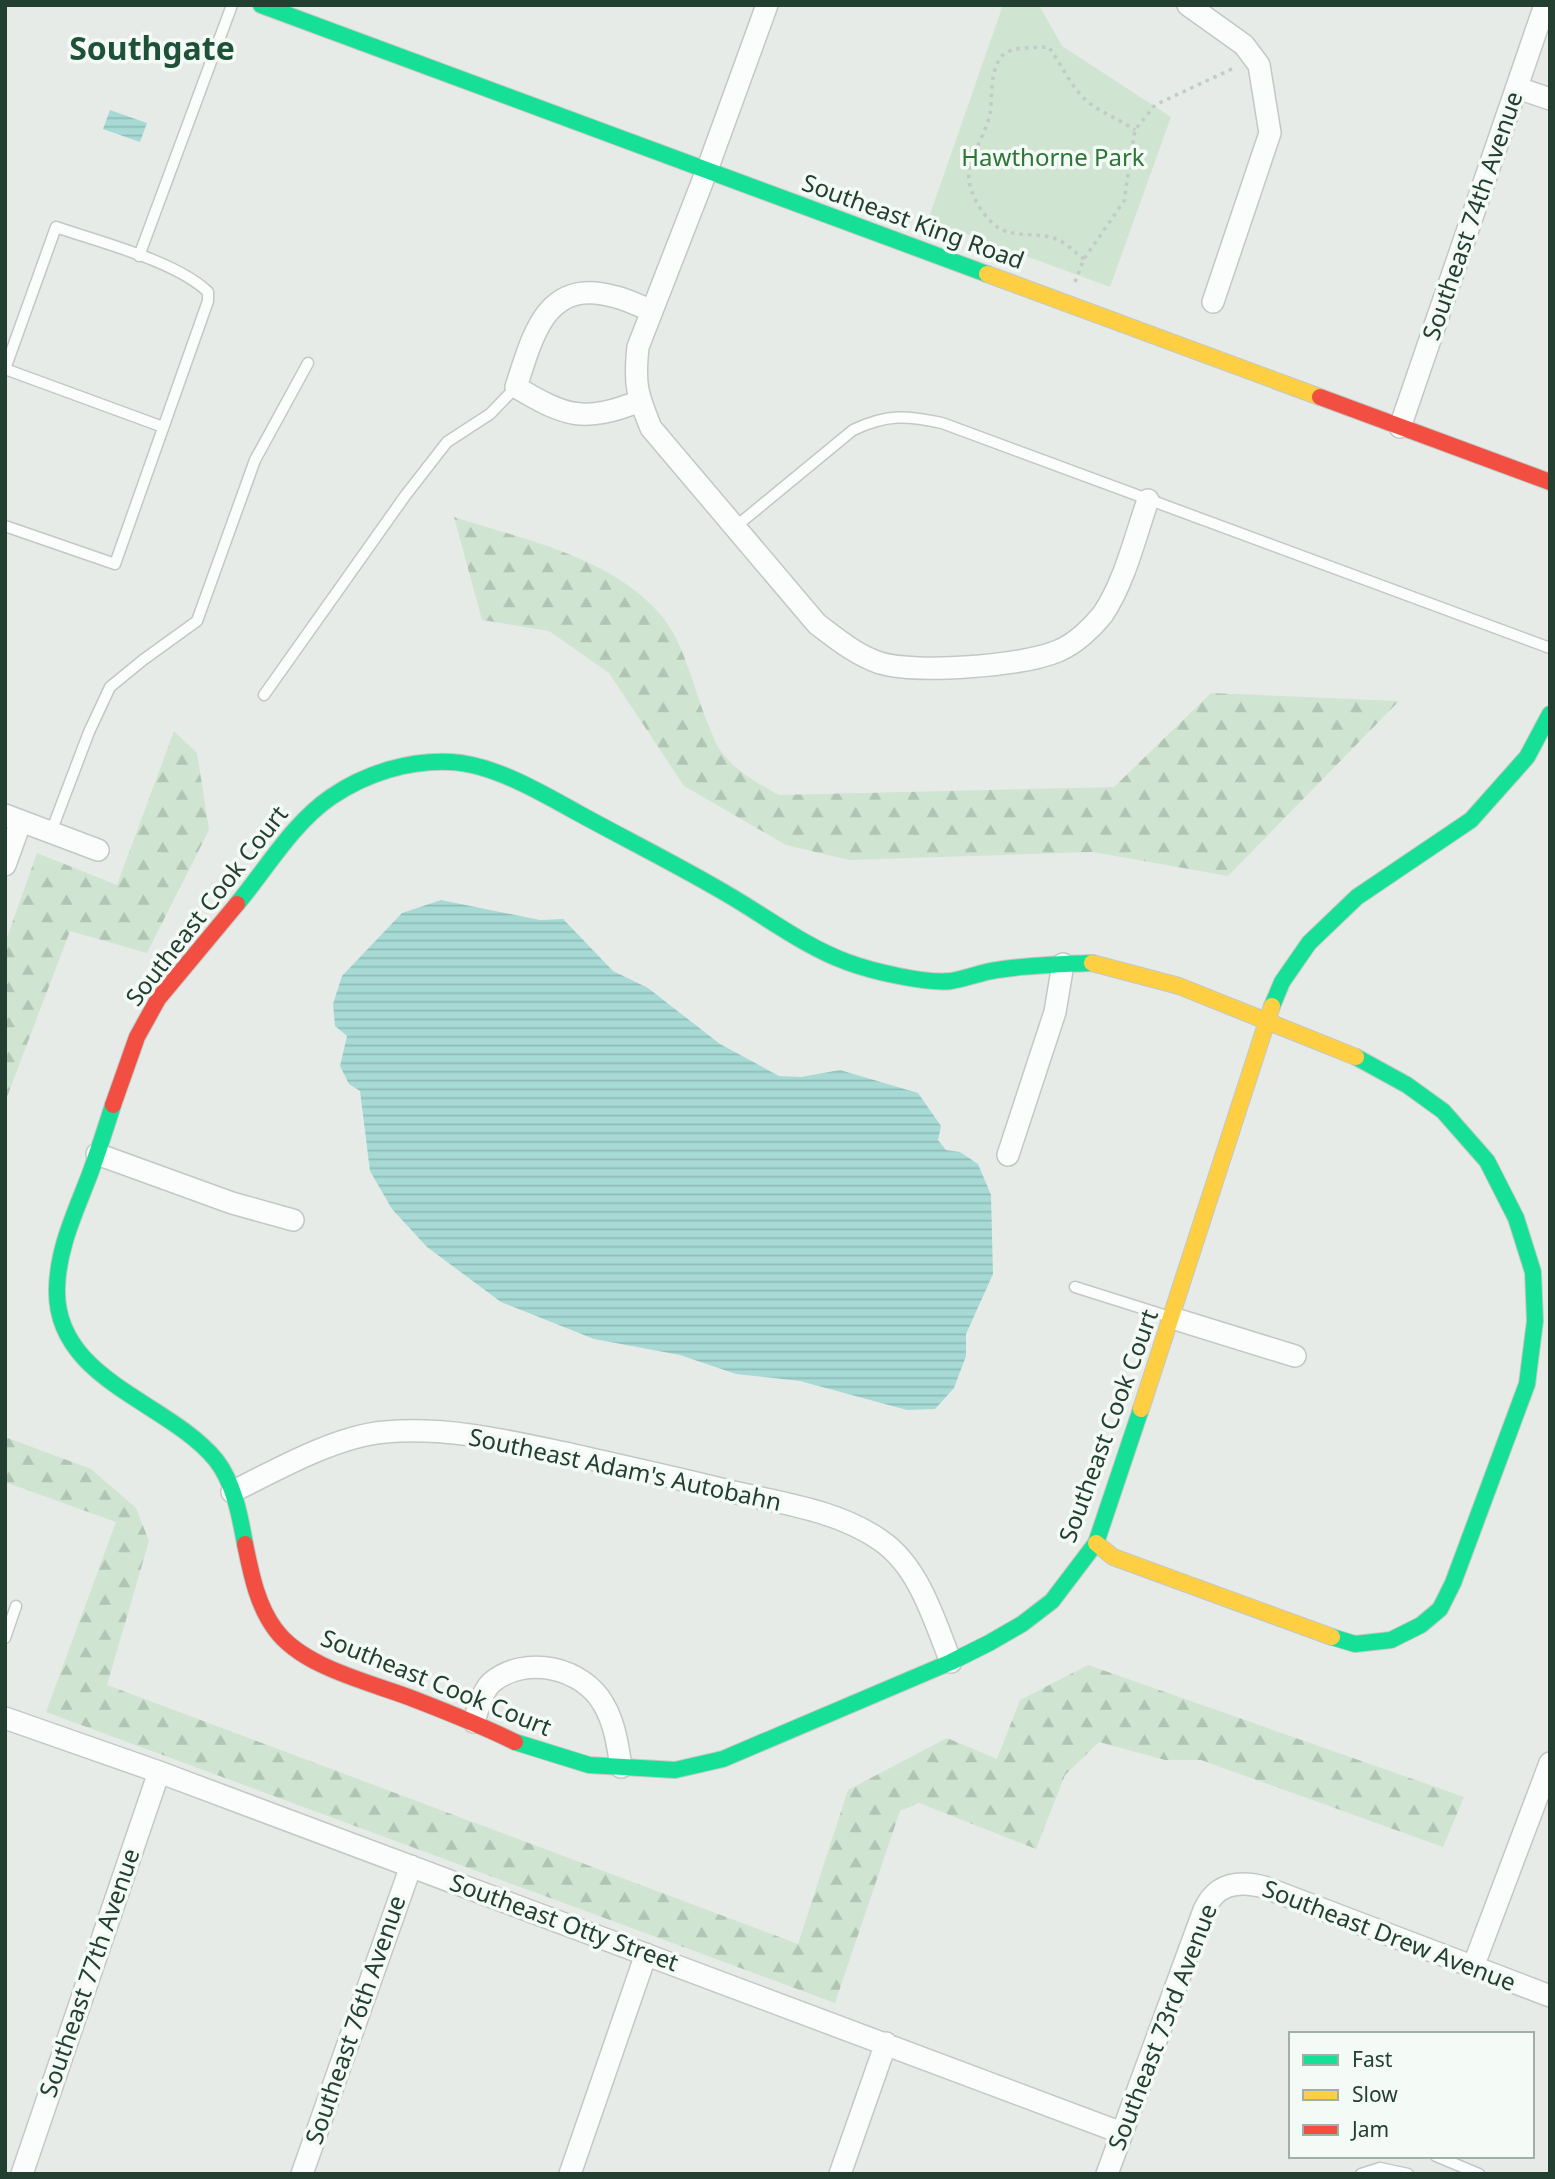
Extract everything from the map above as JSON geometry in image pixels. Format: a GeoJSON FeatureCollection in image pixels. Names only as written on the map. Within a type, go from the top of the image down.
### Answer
{"type":"FeatureCollection","features":[{"type":"Feature","properties":{"kind":"street","name":"Southeast King Road"},"geometry":{"type":"LineString","coordinates":[[261,5],[1550,482]]}},
{"type":"Feature","properties":{"kind":"street"},"geometry":{"type":"LineString","coordinates":[[767,5],[638,347],[635,377],[640,401],[651,428],[817,624],[848,648],[879,662],[924,670],[1031,659],[1059,651],[1080,638],[1102,614],[1118,585],[1148,500]]}},
{"type":"Feature","properties":{"kind":"street"},"geometry":{"type":"LineString","coordinates":[[1188,5],[1254,56],[1259,65],[1270,133],[1213,302]]}},
{"type":"Feature","properties":{"kind":"street","name":"Southeast 74th Avenue"},"geometry":{"type":"LineString","coordinates":[[1400,427],[1545,5]]}},
{"type":"Feature","properties":{"kind":"street"},"geometry":{"type":"LineString","coordinates":[[1518,88],[1550,99]]}},
{"type":"Feature","properties":{"kind":"street"},"geometry":{"type":"LineString","coordinates":[[640,401],[612,412],[581,415],[546,405],[516,387],[543,315],[566,297],[593,293],[615,296],[652,311]]}},
{"type":"Feature","properties":{"kind":"street","name":"Southeast Cook Court"},"geometry":{"type":"LineString","coordinates":[[1266,1021],[1179,986],[1094,962],[993,970],[949,981],[891,975],[846,962],[541,793],[466,764],[409,764],[373,774],[332,796],[304,818],[202,948],[160,996],[141,1027],[122,1071],[97,1154],[69,1231],[56,1290],[68,1336],[98,1371],[188,1433],[217,1461],[240,1513],[258,1599],[273,1628],[288,1643],[318,1663],[474,1723],[520,1744],[589,1765],[675,1770],[723,1759],[951,1662],[1022,1624],[1052,1601],[1076,1572],[1096,1543],[1172,1318],[1266,1021],[1282,982],[1309,943],[1357,897],[1471,820],[1527,757],[1550,714]]}},
{"type":"Feature","properties":{"kind":"street"},"geometry":{"type":"LineString","coordinates":[[5,865],[13,818],[99,850]]}},
{"type":"Feature","properties":{"kind":"street"},"geometry":{"type":"LineString","coordinates":[[1009,1156],[1055,1012],[1063,964]]}},
{"type":"Feature","properties":{"kind":"street"},"geometry":{"type":"LineString","coordinates":[[1096,1543],[1113,1557],[1317,1632],[1355,1644],[1391,1640],[1421,1626],[1440,1609],[1453,1583],[1527,1384],[1535,1321],[1533,1272],[1516,1218],[1487,1161],[1443,1111],[1407,1085],[1366,1062],[1266,1021]]}},
{"type":"Feature","properties":{"kind":"street"},"geometry":{"type":"LineString","coordinates":[[97,1154],[232,1203],[293,1220]]}},
{"type":"Feature","properties":{"kind":"street"},"geometry":{"type":"LineString","coordinates":[[1172,1318],[1295,1356]]}},
{"type":"Feature","properties":{"kind":"street","name":"Southeast Adam's Autobahn"},"geometry":{"type":"LineString","coordinates":[[232,1492],[289,1464],[348,1440],[382,1432],[426,1430],[494,1438],[701,1484],[845,1520],[882,1541],[912,1571],[951,1662]]}},
{"type":"Feature","properties":{"kind":"street"},"geometry":{"type":"LineString","coordinates":[[474,1723],[478,1707],[490,1684],[516,1670],[542,1667],[570,1672],[596,1693],[605,1706],[617,1741],[621,1767]]}},
{"type":"Feature","properties":{"kind":"street","name":"Southeast Otty Street"},"geometry":{"type":"LineString","coordinates":[[5,1718],[159,1772],[1122,2133]]}},
{"type":"Feature","properties":{"kind":"street"},"geometry":{"type":"LineString","coordinates":[[1473,1968],[1550,1763]]}},
{"type":"Feature","properties":{"kind":"street","name":"Southeast 77th Avenue"},"geometry":{"type":"LineString","coordinates":[[22,2174],[159,1772]]}},
{"type":"Feature","properties":{"kind":"street","name":"Southeast 76th Avenue"},"geometry":{"type":"LineString","coordinates":[[302,2174],[411,1866]]}},
{"type":"Feature","properties":{"kind":"street","name":"Southeast Drew Avenue"},"geometry":{"type":"LineString","coordinates":[[1226,1886],[1239,1883],[1264,1887],[1550,1996]]}},
{"type":"Feature","properties":{"kind":"street","name":"Southeast 73rd Avenue"},"geometry":{"type":"LineString","coordinates":[[1107,2174],[1204,1910],[1213,1896],[1226,1886]]}},
{"type":"Feature","properties":{"kind":"street"},"geometry":{"type":"LineString","coordinates":[[570,2174],[646,1954]]}},
{"type":"Feature","properties":{"kind":"street"},"geometry":{"type":"LineString","coordinates":[[840,2174],[886,2043]]}},
{"type":"Feature","properties":{"kind":"lane"},"geometry":{"type":"LineString","coordinates":[[139,256],[232,5]]}},
{"type":"Feature","properties":{"kind":"lane"},"geometry":{"type":"LineString","coordinates":[[5,526],[115,564],[208,301],[208,292],[187,277],[139,256],[56,227],[5,369],[163,427]]}},
{"type":"Feature","properties":{"kind":"lane"},"geometry":{"type":"LineString","coordinates":[[51,832],[89,733],[110,687],[197,621],[201,614],[255,460],[308,363]]}},
{"type":"Feature","properties":{"kind":"lane"},"geometry":{"type":"LineString","coordinates":[[264,695],[405,496],[447,442],[490,414],[516,387]]}},
{"type":"Feature","properties":{"kind":"lane"},"geometry":{"type":"LineString","coordinates":[[734,528],[853,430],[875,420],[901,416],[942,423],[1550,648]]}},
{"type":"Feature","properties":{"kind":"lane"},"geometry":{"type":"LineString","coordinates":[[1075,1287],[1172,1318]]}},
{"type":"Feature","properties":{"kind":"lane"},"geometry":{"type":"LineString","coordinates":[[5,1638],[16,1606]]}},
{"type":"Feature","properties":{"kind":"lane"},"geometry":{"type":"LineString","coordinates":[[1441,2158],[1479,2174]]}},
{"type":"Feature","properties":{"kind":"lane"},"geometry":{"type":"LineString","coordinates":[[1361,2174],[1380,2168],[1408,2174]]}},
{"type":"Feature","properties":{"kind":"path"},"geometry":{"type":"LineString","coordinates":[[1084,259],[1058,239],[1006,231],[996,226],[980,209],[972,190],[968,178],[990,114],[994,74],[1002,56],[1010,51],[1049,47],[1076,90],[1086,100],[1135,130]]}},
{"type":"Feature","properties":{"kind":"path"},"geometry":{"type":"LineString","coordinates":[[1068,302],[1084,259],[1124,201],[1135,130],[1155,105],[1241,65],[1254,56]]}},
{"type":"Feature","properties":{"kind":"green space","name":"Hawthorne Park"},"geometry":{"type":"Polygon","coordinates":[[[1003,5],[1039,5],[1062,46],[1171,117],[1110,287],[928,220],[1003,5]]]}},
{"type":"Feature","properties":{"kind":"green space"},"geometry":{"type":"Polygon","coordinates":[[[454,517],[565,552],[617,578],[640,594],[660,614],[676,639],[720,750],[739,770],[779,795],[1114,787],[1211,693],[1399,701],[1228,876],[1093,852],[849,860],[786,845],[684,786],[609,673],[549,631],[482,620],[454,517]]]}},
{"type":"Feature","properties":{"kind":"green space"},"geometry":{"type":"Polygon","coordinates":[[[174,731],[197,753],[209,830],[147,953],[70,931],[5,1102],[5,943],[37,853],[117,885],[174,731]]]}},
{"type":"Feature","properties":{"kind":"green space"},"geometry":{"type":"Polygon","coordinates":[[[5,1437],[91,1469],[136,1508],[149,1541],[107,1685],[798,1944],[848,1790],[947,1738],[997,1759],[1020,1700],[1088,1665],[1464,1797],[1443,1847],[1201,1760],[1165,1760],[1099,1742],[1065,1775],[1036,1849],[919,1803],[900,1811],[835,2003],[46,1712],[116,1522],[5,1482],[5,1437]]]}},
{"type":"Feature","properties":{"kind":"water"},"geometry":{"type":"Polygon","coordinates":[[[110,110],[147,123],[140,142],[103,129],[110,110]]]}},
{"type":"Feature","properties":{"kind":"water"},"geometry":{"type":"Polygon","coordinates":[[[441,900],[540,920],[563,919],[613,971],[648,988],[720,1044],[779,1076],[801,1077],[840,1070],[918,1093],[941,1126],[938,1140],[946,1150],[960,1152],[978,1164],[991,1195],[993,1274],[966,1334],[966,1356],[954,1388],[935,1409],[907,1410],[800,1381],[736,1374],[680,1355],[594,1339],[501,1302],[427,1247],[392,1209],[370,1171],[360,1091],[349,1084],[340,1066],[347,1036],[335,1026],[333,1004],[342,976],[402,913],[441,900]]]}},
{"type":"Feature","properties":{"kind":"traffic: fast"},"geometry":{"type":"LineString","coordinates":[[261,5],[987,274]]}},
{"type":"Feature","properties":{"kind":"traffic: fast"},"geometry":{"type":"LineString","coordinates":[[1272,1006],[1282,982],[1309,943],[1357,897],[1471,820],[1527,757],[1550,714]]}},
{"type":"Feature","properties":{"kind":"traffic: fast"},"geometry":{"type":"LineString","coordinates":[[237,904],[292,833],[331,797],[359,781],[388,770],[419,763],[451,762],[484,768],[533,789],[694,875],[817,949],[857,966],[899,976],[940,981],[957,980],[1009,968],[1092,963]]}},
{"type":"Feature","properties":{"kind":"traffic: fast"},"geometry":{"type":"LineString","coordinates":[[1332,1637],[1355,1644],[1391,1640],[1421,1625],[1440,1609],[1453,1583],[1527,1384],[1535,1321],[1533,1272],[1516,1218],[1487,1161],[1443,1111],[1407,1085],[1356,1057]]}},
{"type":"Feature","properties":{"kind":"traffic: fast"},"geometry":{"type":"LineString","coordinates":[[113,1105],[61,1257],[57,1288],[61,1319],[74,1345],[93,1367],[195,1439],[216,1460],[232,1489],[245,1544]]}},
{"type":"Feature","properties":{"kind":"traffic: fast"},"geometry":{"type":"LineString","coordinates":[[515,1742],[589,1765],[675,1770],[723,1759],[951,1662],[989,1643],[1022,1624],[1052,1601],[1096,1543],[1141,1409]]}},
{"type":"Feature","properties":{"kind":"traffic: slow"},"geometry":{"type":"LineString","coordinates":[[987,274],[1320,397]]}},
{"type":"Feature","properties":{"kind":"traffic: slow"},"geometry":{"type":"LineString","coordinates":[[1092,963],[1179,986],[1356,1057]]}},
{"type":"Feature","properties":{"kind":"traffic: slow"},"geometry":{"type":"LineString","coordinates":[[1141,1409],[1272,1006]]}},
{"type":"Feature","properties":{"kind":"traffic: slow"},"geometry":{"type":"LineString","coordinates":[[1096,1543],[1113,1557],[1332,1637]]}},
{"type":"Feature","properties":{"kind":"traffic: jam"},"geometry":{"type":"LineString","coordinates":[[1320,397],[1550,482]]}},
{"type":"Feature","properties":{"kind":"traffic: jam"},"geometry":{"type":"LineString","coordinates":[[113,1105],[137,1037],[158,999],[237,904]]}},
{"type":"Feature","properties":{"kind":"traffic: jam"},"geometry":{"type":"LineString","coordinates":[[245,1544],[256,1588],[269,1620],[287,1642],[302,1654],[337,1672],[438,1708],[515,1742]]}},
{"type":"Feature","properties":{"kind":"district","name":"Southgate"},"geometry":{"type":"Point","coordinates":[152,49]}}]}
